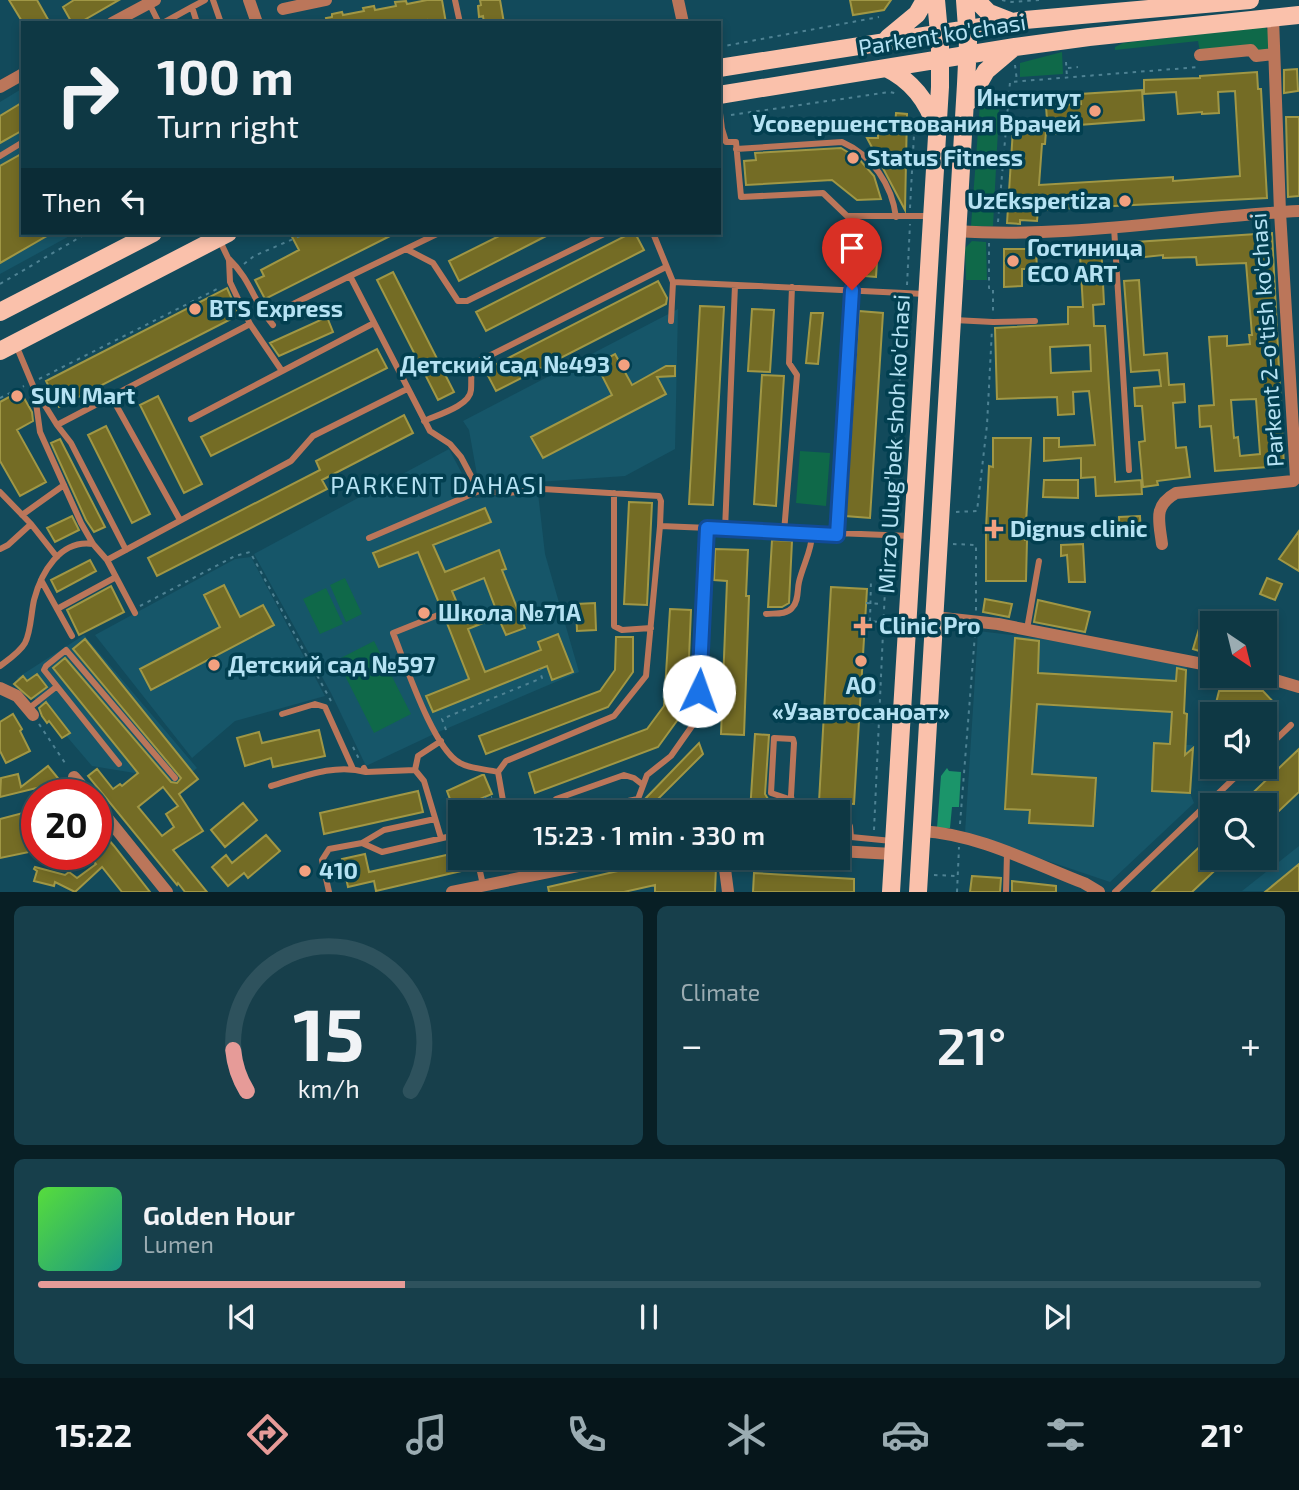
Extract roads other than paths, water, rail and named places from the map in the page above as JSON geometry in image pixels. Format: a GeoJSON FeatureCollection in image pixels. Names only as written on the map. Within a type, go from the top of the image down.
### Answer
{"type":"FeatureCollection","features":[{"type":"Feature","properties":{"kind":"main road"},"geometry":{"type":"LineString","coordinates":[[882,41],[910,21],[925,0]]}},
{"type":"Feature","properties":{"kind":"main road","name":"Mirzo Ulug'bek shoh ko'chasi"},"geometry":{"type":"LineString","coordinates":[[891,891],[937,132],[940,59],[936,0]]}},
{"type":"Feature","properties":{"kind":"main road"},"geometry":{"type":"LineString","coordinates":[[918,891],[934,617],[944,541],[952,320],[964,109],[960,50],[967,29],[965,0]]}},
{"type":"Feature","properties":{"kind":"main road"},"geometry":{"type":"LineString","coordinates":[[976,0],[989,13],[1012,22]]}},
{"type":"Feature","properties":{"kind":"main road","name":"Parkent ko'chasi"},"geometry":{"type":"LineString","coordinates":[[721,68],[1012,22],[1153,5],[1250,0]]}},
{"type":"Feature","properties":{"kind":"main road","name":"Parkent ko'chasi"},"geometry":{"type":"LineString","coordinates":[[721,95],[940,59],[960,50],[1015,52],[1299,15]]}},
{"type":"Feature","properties":{"kind":"main road"},"geometry":{"type":"LineString","coordinates":[[939,33],[960,50]]}},
{"type":"Feature","properties":{"kind":"main road"},"geometry":{"type":"LineString","coordinates":[[964,109],[986,71],[1015,52]]}},
{"type":"Feature","properties":{"kind":"main road"},"geometry":{"type":"LineString","coordinates":[[886,68],[904,78],[919,94],[930,112],[937,132]]}},
{"type":"Feature","properties":{"kind":"main road"},"geometry":{"type":"LineString","coordinates":[[0,312],[149,235]]}},
{"type":"Feature","properties":{"kind":"main road"},"geometry":{"type":"LineString","coordinates":[[7,347],[223,235]]}},
{"type":"Feature","properties":{"kind":"main road"},"geometry":{"type":"LineString","coordinates":[[913,536],[944,541]]}},
{"type":"Feature","properties":{"kind":"main road"},"geometry":{"type":"LineString","coordinates":[[894,847],[920,855]]}},
{"type":"Feature","properties":{"kind":"street"},"geometry":{"type":"LineString","coordinates":[[250,0],[256,21]]}},
{"type":"Feature","properties":{"kind":"street"},"geometry":{"type":"LineString","coordinates":[[283,9],[326,0]]}},
{"type":"Feature","properties":{"kind":"street"},"geometry":{"type":"LineString","coordinates":[[678,0],[683,21]]}},
{"type":"Feature","properties":{"kind":"street"},"geometry":{"type":"LineString","coordinates":[[116,21],[152,2]]}},
{"type":"Feature","properties":{"kind":"street","name":"Parkent 2-o'tish ko'chasi"},"geometry":{"type":"LineString","coordinates":[[1162,544],[1160,508],[1166,499],[1176,493],[1293,481],[1296,478],[1280,212],[1273,18]]}},
{"type":"Feature","properties":{"kind":"street"},"geometry":{"type":"LineString","coordinates":[[1200,61],[1251,50],[1256,56],[1275,54]]}},
{"type":"Feature","properties":{"kind":"street"},"geometry":{"type":"LineString","coordinates":[[0,87],[21,75]]}},
{"type":"Feature","properties":{"kind":"street"},"geometry":{"type":"LineString","coordinates":[[957,231],[993,233],[1114,227],[1299,211]]}},
{"type":"Feature","properties":{"kind":"street"},"geometry":{"type":"LineString","coordinates":[[934,617],[976,620],[1200,663]]}},
{"type":"Feature","properties":{"kind":"street"},"geometry":{"type":"LineString","coordinates":[[1278,681],[1299,687]]}},
{"type":"Feature","properties":{"kind":"street"},"geometry":{"type":"LineString","coordinates":[[0,688],[18,696],[31,712]]}},
{"type":"Feature","properties":{"kind":"street"},"geometry":{"type":"LineString","coordinates":[[112,824],[167,891]]}},
{"type":"Feature","properties":{"kind":"street"},"geometry":{"type":"LineString","coordinates":[[921,831],[959,836],[1084,883],[1098,891]]}},
{"type":"Feature","properties":{"kind":"street"},"geometry":{"type":"LineString","coordinates":[[850,850],[894,847]]}},
{"type":"Feature","properties":{"kind":"street"},"geometry":{"type":"LineString","coordinates":[[452,891],[557,870]]}},
{"type":"Feature","properties":{"kind":"street"},"geometry":{"type":"LineString","coordinates":[[727,870],[728,891]]}},
{"type":"Feature","properties":{"kind":"lane"},"geometry":{"type":"LineString","coordinates":[[165,21],[205,0]]}},
{"type":"Feature","properties":{"kind":"lane"},"geometry":{"type":"LineString","coordinates":[[213,0],[221,21]]}},
{"type":"Feature","properties":{"kind":"lane"},"geometry":{"type":"LineString","coordinates":[[455,0],[460,21]]}},
{"type":"Feature","properties":{"kind":"lane"},"geometry":{"type":"LineString","coordinates":[[152,2],[160,21]]}},
{"type":"Feature","properties":{"kind":"lane"},"geometry":{"type":"LineString","coordinates":[[192,7],[196,21]]}},
{"type":"Feature","properties":{"kind":"lane"},"geometry":{"type":"LineString","coordinates":[[721,131],[726,142],[736,142],[741,197],[823,193],[847,216],[932,215]]}},
{"type":"Feature","properties":{"kind":"lane"},"geometry":{"type":"LineString","coordinates":[[736,149],[842,142],[851,146],[883,177],[891,193],[896,217]]}},
{"type":"Feature","properties":{"kind":"lane"},"geometry":{"type":"LineString","coordinates":[[0,156],[21,143]]}},
{"type":"Feature","properties":{"kind":"lane"},"geometry":{"type":"LineString","coordinates":[[1114,227],[1129,470]]}},
{"type":"Feature","properties":{"kind":"lane"},"geometry":{"type":"LineString","coordinates":[[223,235],[229,259],[230,282],[250,324],[282,371]]}},
{"type":"Feature","properties":{"kind":"lane"},"geometry":{"type":"LineString","coordinates":[[279,311],[435,235]]}},
{"type":"Feature","properties":{"kind":"lane"},"geometry":{"type":"LineString","coordinates":[[406,249],[433,263],[458,301],[467,301],[602,235]]}},
{"type":"Feature","properties":{"kind":"lane"},"geometry":{"type":"LineString","coordinates":[[654,235],[673,282],[671,321]]}},
{"type":"Feature","properties":{"kind":"lane"},"geometry":{"type":"LineString","coordinates":[[229,259],[243,273],[273,325]]}},
{"type":"Feature","properties":{"kind":"lane"},"geometry":{"type":"LineString","coordinates":[[424,421],[466,401],[471,392],[469,376],[477,362],[667,267]]}},
{"type":"Feature","properties":{"kind":"lane"},"geometry":{"type":"LineString","coordinates":[[350,276],[424,421],[430,431],[450,444],[461,457],[479,491]]}},
{"type":"Feature","properties":{"kind":"lane"},"geometry":{"type":"LineString","coordinates":[[673,282],[927,294]]}},
{"type":"Feature","properties":{"kind":"lane"},"geometry":{"type":"LineString","coordinates":[[725,530],[735,285]]}},
{"type":"Feature","properties":{"kind":"lane"},"geometry":{"type":"LineString","coordinates":[[784,532],[797,374],[789,363],[792,287]]}},
{"type":"Feature","properties":{"kind":"lane"},"geometry":{"type":"LineString","coordinates":[[837,535],[852,290]]}},
{"type":"Feature","properties":{"kind":"lane"},"geometry":{"type":"LineString","coordinates":[[952,320],[1035,321]]}},
{"type":"Feature","properties":{"kind":"lane"},"geometry":{"type":"LineString","coordinates":[[191,419],[374,323]]}},
{"type":"Feature","properties":{"kind":"lane"},"geometry":{"type":"LineString","coordinates":[[57,425],[250,324]]}},
{"type":"Feature","properties":{"kind":"lane"},"geometry":{"type":"LineString","coordinates":[[7,347],[71,443],[126,550]]}},
{"type":"Feature","properties":{"kind":"lane"},"geometry":{"type":"LineString","coordinates":[[33,385],[40,432],[93,544],[107,561],[134,611]]}},
{"type":"Feature","properties":{"kind":"lane"},"geometry":{"type":"LineString","coordinates":[[107,561],[291,461],[313,436],[407,389]]}},
{"type":"Feature","properties":{"kind":"lane"},"geometry":{"type":"LineString","coordinates":[[111,396],[180,520]]}},
{"type":"Feature","properties":{"kind":"lane"},"geometry":{"type":"LineString","coordinates":[[22,515],[64,485]]}},
{"type":"Feature","properties":{"kind":"lane"},"geometry":{"type":"LineString","coordinates":[[369,538],[479,491],[508,493],[543,489],[659,496],[660,526],[646,676],[614,716],[506,761],[498,772],[502,800]]}},
{"type":"Feature","properties":{"kind":"lane"},"geometry":{"type":"LineString","coordinates":[[0,492],[31,524],[57,557]]}},
{"type":"Feature","properties":{"kind":"lane"},"geometry":{"type":"LineString","coordinates":[[614,493],[614,626],[622,630],[651,628]]}},
{"type":"Feature","properties":{"kind":"lane"},"geometry":{"type":"LineString","coordinates":[[0,549],[31,524]]}},
{"type":"Feature","properties":{"kind":"lane"},"geometry":{"type":"LineString","coordinates":[[660,526],[913,536]]}},
{"type":"Feature","properties":{"kind":"lane"},"geometry":{"type":"LineString","coordinates":[[633,800],[638,799],[647,775],[671,756],[697,719],[707,528]]}},
{"type":"Feature","properties":{"kind":"lane"},"geometry":{"type":"LineString","coordinates":[[766,614],[784,613],[791,610],[797,601],[806,556],[812,546],[812,534]]}},
{"type":"Feature","properties":{"kind":"lane"},"geometry":{"type":"LineString","coordinates":[[0,666],[26,640],[43,574],[57,557],[77,544],[93,544]]}},
{"type":"Feature","properties":{"kind":"lane"},"geometry":{"type":"LineString","coordinates":[[1027,629],[1040,561]]}},
{"type":"Feature","properties":{"kind":"lane"},"geometry":{"type":"LineString","coordinates":[[57,609],[116,577]]}},
{"type":"Feature","properties":{"kind":"lane"},"geometry":{"type":"LineString","coordinates":[[41,580],[72,636]]}},
{"type":"Feature","properties":{"kind":"lane"},"geometry":{"type":"LineString","coordinates":[[443,613],[393,632],[435,734],[450,755],[460,764],[498,772]]}},
{"type":"Feature","properties":{"kind":"lane"},"geometry":{"type":"LineString","coordinates":[[120,764],[56,688],[44,668],[66,650],[175,778]]}},
{"type":"Feature","properties":{"kind":"lane"},"geometry":{"type":"LineString","coordinates":[[31,712],[56,688]]}},
{"type":"Feature","properties":{"kind":"lane"},"geometry":{"type":"LineString","coordinates":[[282,714],[316,704],[324,707],[353,769]]}},
{"type":"Feature","properties":{"kind":"lane"},"geometry":{"type":"LineString","coordinates":[[1277,738],[1291,725]]}},
{"type":"Feature","properties":{"kind":"lane"},"geometry":{"type":"LineString","coordinates":[[774,737],[793,739],[792,800],[771,793],[774,737]]}},
{"type":"Feature","properties":{"kind":"lane"},"geometry":{"type":"LineString","coordinates":[[415,770],[418,756],[441,741]]}},
{"type":"Feature","properties":{"kind":"lane"},"geometry":{"type":"LineString","coordinates":[[271,786],[338,768],[415,770]]}},
{"type":"Feature","properties":{"kind":"lane"},"geometry":{"type":"LineString","coordinates":[[415,770],[424,781],[441,838]]}},
{"type":"Feature","properties":{"kind":"lane"},"geometry":{"type":"LineString","coordinates":[[556,799],[624,775],[643,785]]}},
{"type":"Feature","properties":{"kind":"lane"},"geometry":{"type":"LineString","coordinates":[[1115,891],[1233,779]]}},
{"type":"Feature","properties":{"kind":"lane"},"geometry":{"type":"LineString","coordinates":[[329,891],[322,860],[329,849],[362,843],[384,830],[435,819]]}},
{"type":"Feature","properties":{"kind":"lane"},"geometry":{"type":"LineString","coordinates":[[850,826],[851,837],[874,840],[894,847]]}},
{"type":"Feature","properties":{"kind":"lane"},"geometry":{"type":"LineString","coordinates":[[362,843],[382,852],[448,837]]}},
{"type":"Feature","properties":{"kind":"lane"},"geometry":{"type":"LineString","coordinates":[[1006,891],[1007,853]]}},
{"type":"Feature","properties":{"kind":"lane"},"geometry":{"type":"LineString","coordinates":[[480,870],[483,885]]}},
{"type":"Feature","properties":{"kind":"place","name":"Институт Усовершенствования Врачей"},"geometry":{"type":"Point","coordinates":[1095,111]}},
{"type":"Feature","properties":{"kind":"place","name":"Status Fitness"},"geometry":{"type":"Point","coordinates":[853,158]}},
{"type":"Feature","properties":{"kind":"place","name":"UzEkspertiza"},"geometry":{"type":"Point","coordinates":[1125,201]}},
{"type":"Feature","properties":{"kind":"place","name":"Гостиница ECO ART"},"geometry":{"type":"Point","coordinates":[1013,261]}},
{"type":"Feature","properties":{"kind":"place","name":"BTS Express"},"geometry":{"type":"Point","coordinates":[195,309]}},
{"type":"Feature","properties":{"kind":"place","name":"Детский сад №493"},"geometry":{"type":"Point","coordinates":[624,365]}},
{"type":"Feature","properties":{"kind":"place","name":"SUN Mart"},"geometry":{"type":"Point","coordinates":[17,396]}},
{"type":"Feature","properties":{"kind":"place","name":"Dignus clinic"},"geometry":{"type":"Point","coordinates":[994,529]}},
{"type":"Feature","properties":{"kind":"place","name":"Школа №71А"},"geometry":{"type":"Point","coordinates":[424,613]}},
{"type":"Feature","properties":{"kind":"place","name":"Clinic Pro"},"geometry":{"type":"Point","coordinates":[863,626]}},
{"type":"Feature","properties":{"kind":"place","name":"АО «Узавтосаноат»"},"geometry":{"type":"Point","coordinates":[861,661]}},
{"type":"Feature","properties":{"kind":"place","name":"Детский сад №597"},"geometry":{"type":"Point","coordinates":[214,665]}},
{"type":"Feature","properties":{"kind":"place","name":"410"},"geometry":{"type":"Point","coordinates":[305,871]}},
{"type":"Feature","properties":{"kind":"district","name":"PARKENT DAHASI"},"geometry":{"type":"Point","coordinates":[438,486]}}]}
